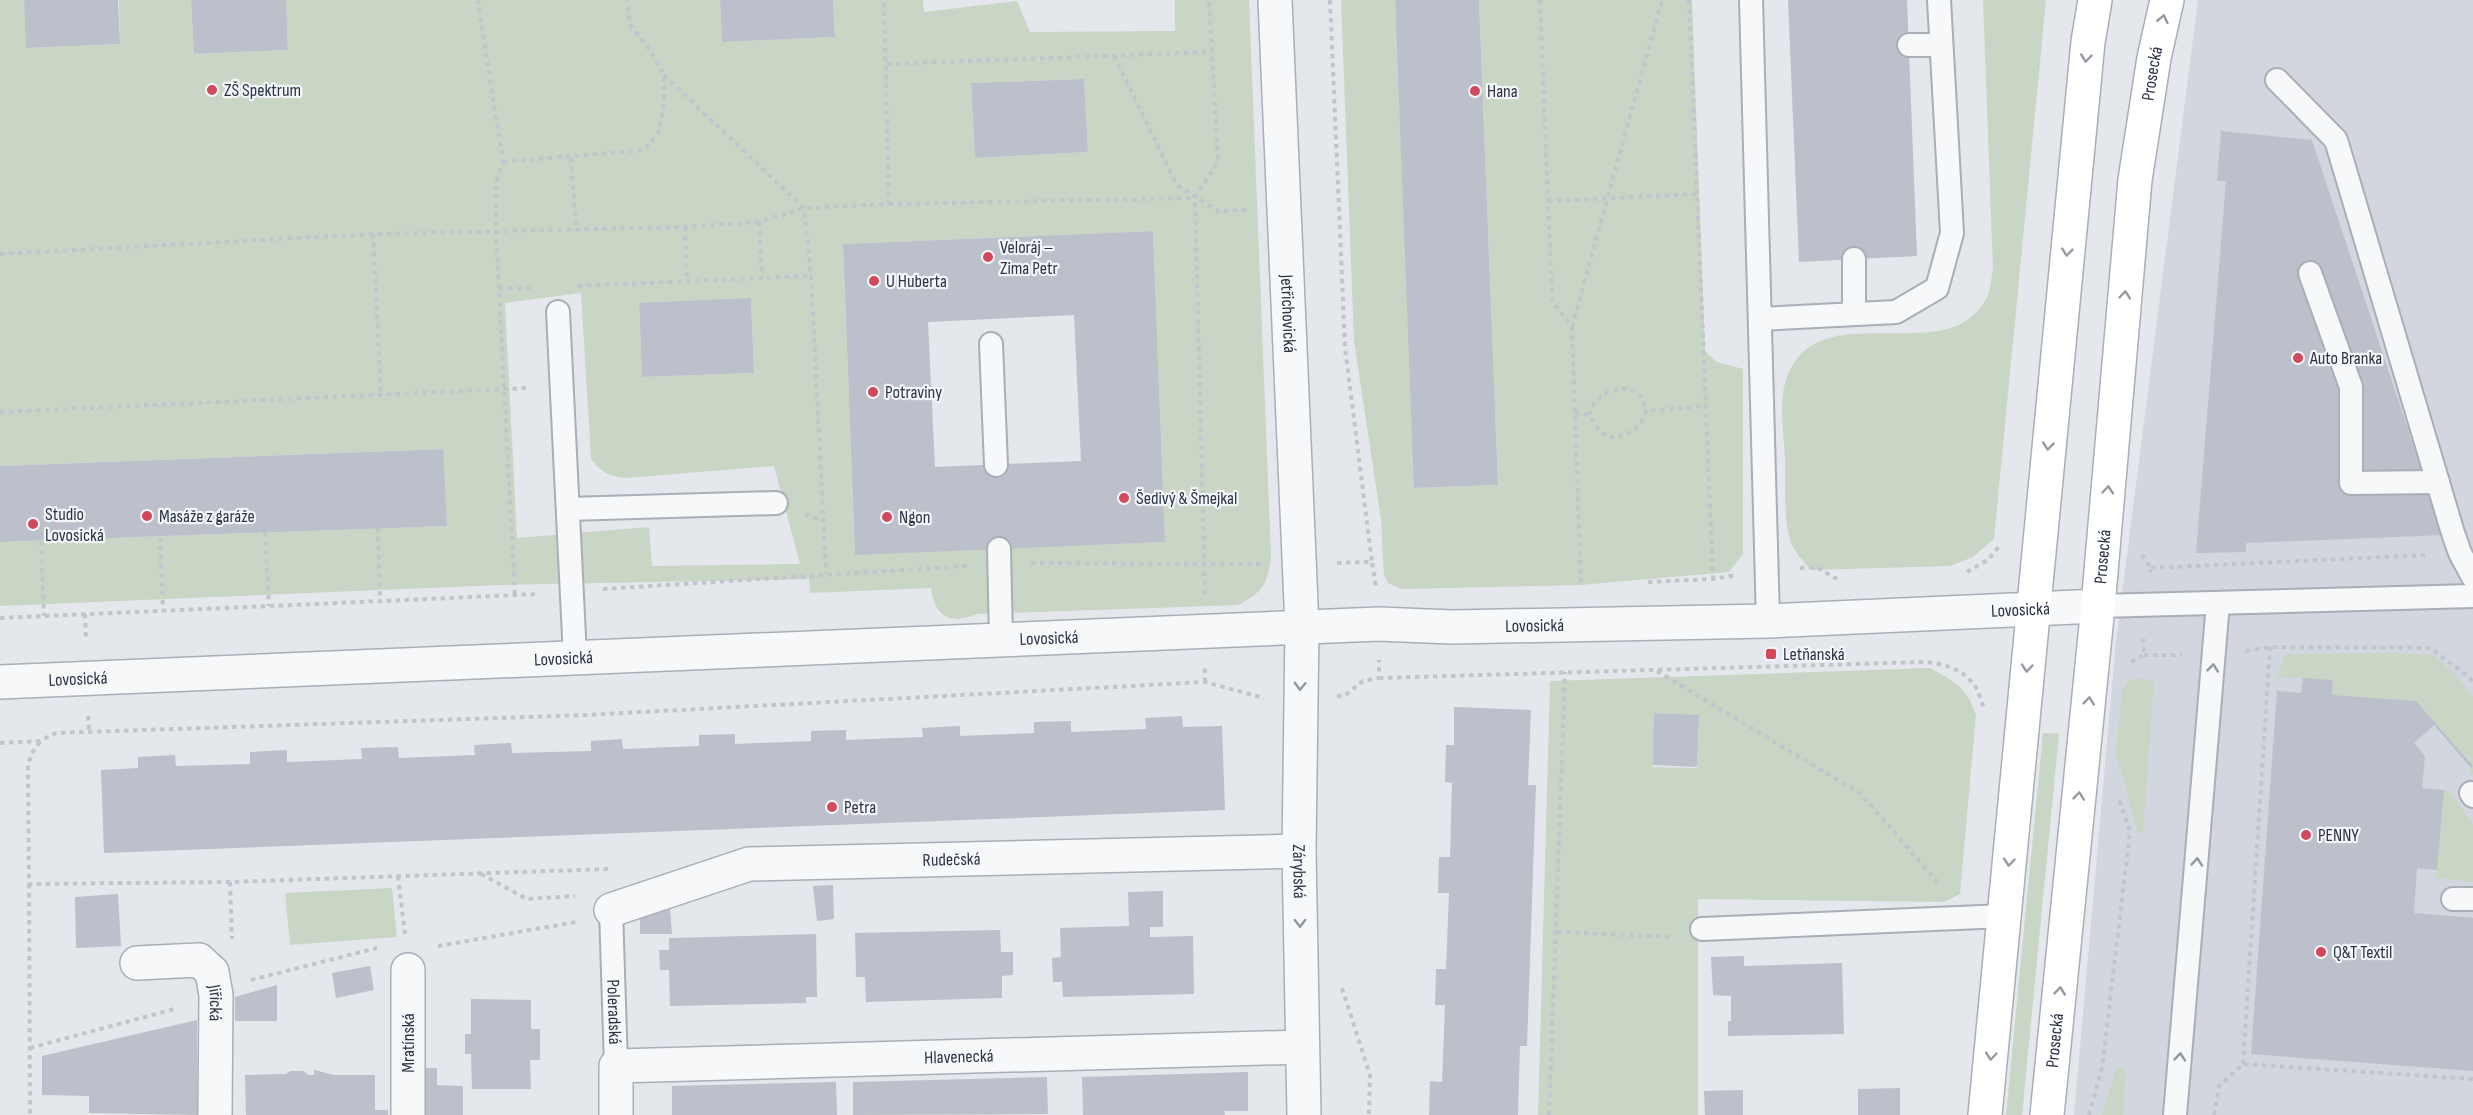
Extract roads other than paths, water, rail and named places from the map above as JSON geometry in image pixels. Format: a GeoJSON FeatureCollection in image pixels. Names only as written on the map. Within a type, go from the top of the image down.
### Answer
{"type":"FeatureCollection","features":[{"type":"Feature","properties":{"kind":"main road"},"geometry":{"type":"LineString","coordinates":[[1986,1115],[2032,609],[2088,42],[2095,0]]}},
{"type":"Feature","properties":{"kind":"main road","name":"Prosecká"},"geometry":{"type":"LineString","coordinates":[[2047,1115],[2098,606],[2135,180],[2154,57],[2167,0]]}},
{"type":"Feature","properties":{"kind":"street","name":"Jetřichovická"},"geometry":{"type":"LineString","coordinates":[[1275,0],[1302,627]]}},
{"type":"Feature","properties":{"kind":"street","name":"Lovosická"},"geometry":{"type":"LineString","coordinates":[[0,682],[1379,624],[1452,627],[1768,621],[2098,606]]}},
{"type":"Feature","properties":{"kind":"street","name":"Zárybská"},"geometry":{"type":"LineString","coordinates":[[1302,627],[1299,850],[1304,1115]]}},
{"type":"Feature","properties":{"kind":"street","name":"Rudečská"},"geometry":{"type":"LineString","coordinates":[[611,910],[749,864],[1299,850]]}},
{"type":"Feature","properties":{"kind":"street","name":"Jiřická"},"geometry":{"type":"LineString","coordinates":[[137,963],[199,960],[212,972],[216,995],[215,1115]]}},
{"type":"Feature","properties":{"kind":"street","name":"Mratínská"},"geometry":{"type":"LineString","coordinates":[[408,970],[408,1115]]}},
{"type":"Feature","properties":{"kind":"street","name":"Hlavenecká"},"geometry":{"type":"LineString","coordinates":[[616,1066],[1302,1047]]}},
{"type":"Feature","properties":{"kind":"street","name":"Poleradská"},"geometry":{"type":"LineString","coordinates":[[616,1066],[616,1115]]}},
{"type":"Feature","properties":{"kind":"lane"},"geometry":{"type":"LineString","coordinates":[[1751,0],[1768,621]]}},
{"type":"Feature","properties":{"kind":"lane"},"geometry":{"type":"LineString","coordinates":[[1760,319],[1896,312],[1937,288],[1952,233],[1939,0]]}},
{"type":"Feature","properties":{"kind":"lane"},"geometry":{"type":"LineString","coordinates":[[1909,45],[1941,45]]}},
{"type":"Feature","properties":{"kind":"lane"},"geometry":{"type":"LineString","coordinates":[[2277,80],[2336,140],[2460,553],[2473,577]]}},
{"type":"Feature","properties":{"kind":"lane"},"geometry":{"type":"LineString","coordinates":[[1854,259],[1854,314]]}},
{"type":"Feature","properties":{"kind":"lane"},"geometry":{"type":"LineString","coordinates":[[2310,273],[2350,387],[2352,483],[2438,482]]}},
{"type":"Feature","properties":{"kind":"lane"},"geometry":{"type":"LineString","coordinates":[[558,312],[575,657]]}},
{"type":"Feature","properties":{"kind":"lane"},"geometry":{"type":"LineString","coordinates":[[991,344],[996,465]]}},
{"type":"Feature","properties":{"kind":"lane"},"geometry":{"type":"LineString","coordinates":[[568,509],[776,503]]}},
{"type":"Feature","properties":{"kind":"lane"},"geometry":{"type":"LineString","coordinates":[[999,549],[1001,640]]}},
{"type":"Feature","properties":{"kind":"lane"},"geometry":{"type":"LineString","coordinates":[[2098,606],[2473,596]]}},
{"type":"Feature","properties":{"kind":"lane"},"geometry":{"type":"LineString","coordinates":[[2175,1115],[2218,603]]}},
{"type":"Feature","properties":{"kind":"lane","name":"Poleradská"},"geometry":{"type":"LineString","coordinates":[[611,910],[616,1066]]}},
{"type":"Feature","properties":{"kind":"lane"},"geometry":{"type":"LineString","coordinates":[[1702,929],[2004,916]]}},
{"type":"Feature","properties":{"kind":"place","name":"ZŠ Spektrum"},"geometry":{"type":"Point","coordinates":[212,90]}},
{"type":"Feature","properties":{"kind":"place","name":"Hana"},"geometry":{"type":"Point","coordinates":[1475,91]}},
{"type":"Feature","properties":{"kind":"place","name":"Veloráj – Zima Petr"},"geometry":{"type":"Point","coordinates":[988,257]}},
{"type":"Feature","properties":{"kind":"place","name":"U Huberta"},"geometry":{"type":"Point","coordinates":[874,281]}},
{"type":"Feature","properties":{"kind":"place","name":"Auto Branka"},"geometry":{"type":"Point","coordinates":[2298,358]}},
{"type":"Feature","properties":{"kind":"place","name":"Potraviny"},"geometry":{"type":"Point","coordinates":[873,392]}},
{"type":"Feature","properties":{"kind":"place","name":"Šedivý & Šmejkal"},"geometry":{"type":"Point","coordinates":[1124,498]}},
{"type":"Feature","properties":{"kind":"place","name":"Masáže z garáže"},"geometry":{"type":"Point","coordinates":[147,516]}},
{"type":"Feature","properties":{"kind":"place","name":"Ngon"},"geometry":{"type":"Point","coordinates":[887,517]}},
{"type":"Feature","properties":{"kind":"place","name":"Studio Lovosická"},"geometry":{"type":"Point","coordinates":[33,524]}},
{"type":"Feature","properties":{"kind":"place","name":"Letňanská"},"geometry":{"type":"Point","coordinates":[1771,654]}},
{"type":"Feature","properties":{"kind":"place","name":"Petra"},"geometry":{"type":"Point","coordinates":[832,807]}},
{"type":"Feature","properties":{"kind":"place","name":"PENNY"},"geometry":{"type":"Point","coordinates":[2306,835]}},
{"type":"Feature","properties":{"kind":"place","name":"Q&T Textil"},"geometry":{"type":"Point","coordinates":[2321,952]}}]}
